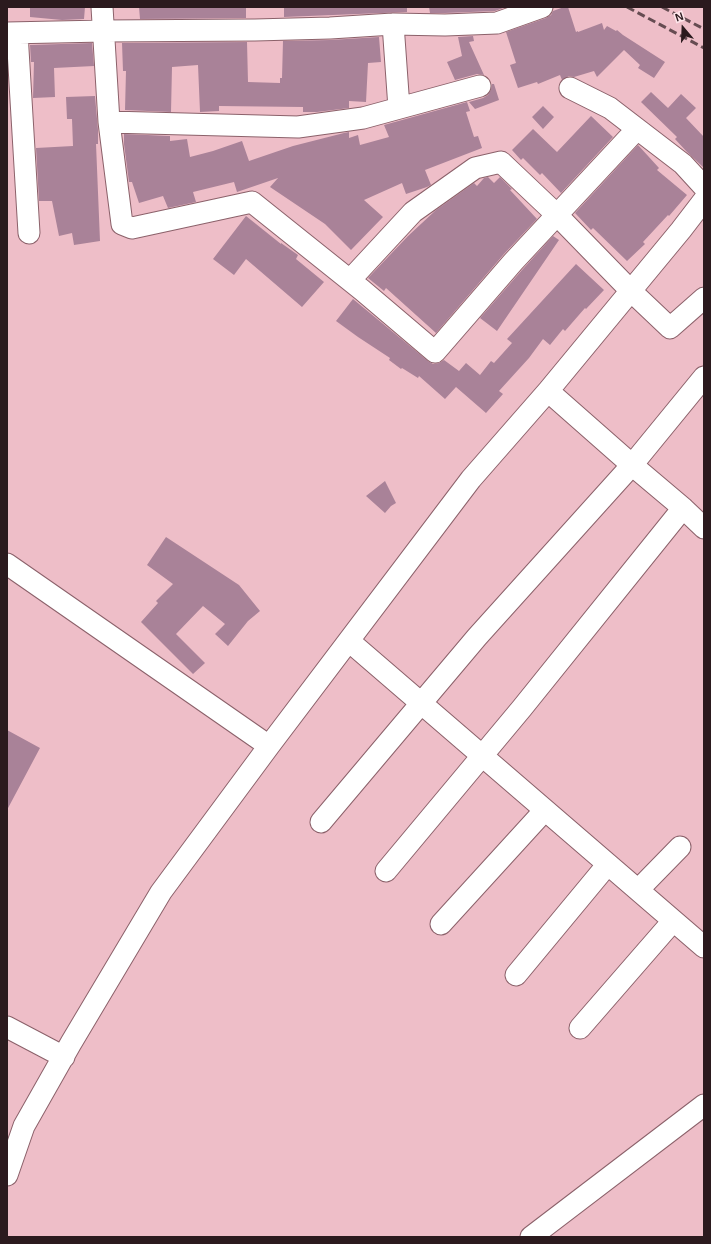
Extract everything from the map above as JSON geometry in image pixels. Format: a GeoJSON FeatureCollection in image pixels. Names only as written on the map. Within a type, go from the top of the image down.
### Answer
{"type":"FeatureCollection","features":[{"type":"Feature","properties":{"kind":"street"},"geometry":{"type":"LineString","coordinates":[[102,7],[110,122],[122,224],[132,228],[252,202],[350,280],[435,352],[513,262],[637,129]]}},
{"type":"Feature","properties":{"kind":"street"},"geometry":{"type":"LineString","coordinates":[[29,233],[12,33],[255,30],[330,28],[393,24],[445,25],[497,23],[542,7]]}},
{"type":"Feature","properties":{"kind":"street"},"geometry":{"type":"LineString","coordinates":[[393,24],[399,108]]}},
{"type":"Feature","properties":{"kind":"street"},"geometry":{"type":"LineString","coordinates":[[110,122],[298,126],[363,118],[480,86]]}},
{"type":"Feature","properties":{"kind":"street"},"geometry":{"type":"LineString","coordinates":[[570,88],[610,108],[683,164],[704,187]]}},
{"type":"Feature","properties":{"kind":"street"},"geometry":{"type":"LineString","coordinates":[[350,280],[413,212],[475,168],[501,162],[557,215],[630,291],[670,328],[704,298]]}},
{"type":"Feature","properties":{"kind":"street"},"geometry":{"type":"LineString","coordinates":[[7,1176],[11,1156],[24,1126],[161,892],[471,478],[548,391],[704,200]]}},
{"type":"Feature","properties":{"kind":"street"},"geometry":{"type":"LineString","coordinates":[[321,822],[477,637],[632,465],[704,377]]}},
{"type":"Feature","properties":{"kind":"street"},"geometry":{"type":"LineString","coordinates":[[548,391],[704,528]]}},
{"type":"Feature","properties":{"kind":"street"},"geometry":{"type":"LineString","coordinates":[[386,871],[483,756],[683,508]]}},
{"type":"Feature","properties":{"kind":"street"},"geometry":{"type":"LineString","coordinates":[[7,564],[269,746]]}},
{"type":"Feature","properties":{"kind":"street"},"geometry":{"type":"LineString","coordinates":[[349,641],[704,947]]}},
{"type":"Feature","properties":{"kind":"street"},"geometry":{"type":"LineString","coordinates":[[441,924],[545,810]]}},
{"type":"Feature","properties":{"kind":"street"},"geometry":{"type":"LineString","coordinates":[[638,890],[680,848]]}},
{"type":"Feature","properties":{"kind":"street"},"geometry":{"type":"LineString","coordinates":[[516,974],[608,864]]}},
{"type":"Feature","properties":{"kind":"street"},"geometry":{"type":"LineString","coordinates":[[580,1028],[674,921]]}},
{"type":"Feature","properties":{"kind":"street"},"geometry":{"type":"LineString","coordinates":[[7,1027],[64,1057]]}},
{"type":"Feature","properties":{"kind":"street"},"geometry":{"type":"LineString","coordinates":[[531,1237],[704,1106]]}},
{"type":"Feature","properties":{"kind":"building"},"geometry":{"type":"Polygon","coordinates":[[[30,7],[85,7],[84,19],[62,20],[30,17],[30,7]]]}},
{"type":"Feature","properties":{"kind":"building"},"geometry":{"type":"Polygon","coordinates":[[[139,7],[246,7],[246,18],[140,19],[139,7]]]}},
{"type":"Feature","properties":{"kind":"building"},"geometry":{"type":"Polygon","coordinates":[[[284,7],[407,7],[407,12],[284,17],[284,7]]]}},
{"type":"Feature","properties":{"kind":"building"},"geometry":{"type":"Polygon","coordinates":[[[429,7],[506,7],[495,11],[430,13],[429,7]]]}},
{"type":"Feature","properties":{"kind":"building"},"geometry":{"type":"Polygon","coordinates":[[[568,7],[576,32],[602,23],[604,30],[607,26],[616,31],[617,30],[665,62],[654,78],[638,68],[640,65],[624,50],[597,77],[594,71],[574,77],[569,76],[562,80],[560,75],[538,84],[537,82],[518,88],[510,65],[516,63],[506,32],[546,18],[551,15],[553,11],[568,7]]]}},
{"type":"Feature","properties":{"kind":"building"},"geometry":{"type":"Polygon","coordinates":[[[473,36],[474,41],[469,42],[484,75],[477,74],[455,80],[447,62],[462,56],[458,37],[473,36]]]}},
{"type":"Feature","properties":{"kind":"building"},"geometry":{"type":"Polygon","coordinates":[[[379,37],[381,62],[368,63],[366,102],[349,101],[349,108],[317,112],[303,112],[303,107],[219,106],[219,111],[200,112],[198,65],[172,67],[171,112],[125,110],[126,71],[123,71],[122,43],[247,42],[248,82],[280,83],[280,78],[282,78],[283,41],[379,37]]]}},
{"type":"Feature","properties":{"kind":"building"},"geometry":{"type":"Polygon","coordinates":[[[92,43],[94,66],[54,68],[55,97],[33,98],[34,62],[31,62],[30,45],[92,43]]]}},
{"type":"Feature","properties":{"kind":"building"},"geometry":{"type":"Polygon","coordinates":[[[492,84],[494,84],[499,100],[475,109],[469,102],[488,95],[492,84]]]}},
{"type":"Feature","properties":{"kind":"building"},"geometry":{"type":"Polygon","coordinates":[[[651,92],[668,108],[681,94],[696,108],[686,118],[704,137],[704,168],[675,139],[677,137],[641,102],[651,92]]]}},
{"type":"Feature","properties":{"kind":"building"},"geometry":{"type":"Polygon","coordinates":[[[95,96],[98,130],[98,144],[96,144],[100,241],[74,245],[72,233],[59,236],[52,201],[39,201],[36,148],[73,146],[72,119],[67,119],[66,97],[95,96]]]}},
{"type":"Feature","properties":{"kind":"building"},"geometry":{"type":"Polygon","coordinates":[[[467,102],[470,111],[466,112],[474,137],[478,136],[482,148],[425,170],[431,185],[427,187],[406,194],[402,183],[364,200],[383,217],[351,250],[325,224],[270,187],[278,178],[237,192],[234,182],[193,192],[196,202],[168,208],[163,196],[139,203],[132,182],[129,182],[124,134],[170,136],[170,141],[187,139],[190,157],[242,141],[249,161],[293,146],[349,132],[349,138],[358,135],[360,145],[389,137],[384,125],[467,102]]]}},
{"type":"Feature","properties":{"kind":"building"},"geometry":{"type":"Polygon","coordinates":[[[543,106],[554,117],[543,129],[532,117],[543,106]]]}},
{"type":"Feature","properties":{"kind":"building"},"geometry":{"type":"Polygon","coordinates":[[[591,116],[613,137],[561,193],[542,173],[540,175],[523,158],[521,160],[512,150],[533,129],[557,152],[591,116]]]}},
{"type":"Feature","properties":{"kind":"building"},"geometry":{"type":"Polygon","coordinates":[[[638,145],[659,168],[657,170],[687,195],[669,216],[668,215],[643,242],[645,244],[627,261],[593,228],[591,230],[575,213],[638,145]]]}},
{"type":"Feature","properties":{"kind":"building"},"geometry":{"type":"Polygon","coordinates":[[[488,177],[494,183],[500,177],[537,219],[504,254],[436,333],[386,288],[384,291],[368,278],[408,236],[436,210],[474,183],[477,186],[484,178],[488,177]]]}},
{"type":"Feature","properties":{"kind":"building"},"geometry":{"type":"Polygon","coordinates":[[[246,216],[281,244],[298,255],[296,259],[324,282],[302,307],[246,259],[234,275],[213,259],[246,216]]]}},
{"type":"Feature","properties":{"kind":"building"},"geometry":{"type":"Polygon","coordinates":[[[553,236],[559,240],[497,331],[480,318],[553,236]]]}},
{"type":"Feature","properties":{"kind":"building"},"geometry":{"type":"Polygon","coordinates":[[[576,264],[604,290],[586,309],[585,308],[565,331],[563,329],[550,345],[543,339],[529,358],[499,391],[503,394],[486,413],[456,387],[445,399],[419,376],[418,378],[402,368],[401,369],[389,360],[390,358],[336,321],[353,299],[433,364],[444,360],[459,371],[466,363],[480,375],[491,361],[494,363],[512,343],[507,339],[576,264]]]}},
{"type":"Feature","properties":{"kind":"building"},"geometry":{"type":"Polygon","coordinates":[[[385,481],[396,503],[385,513],[366,496],[385,481]]]}},
{"type":"Feature","properties":{"kind":"building"},"geometry":{"type":"Polygon","coordinates":[[[166,537],[239,585],[260,611],[248,621],[228,646],[215,634],[225,624],[203,606],[176,634],[205,663],[193,674],[141,622],[158,603],[156,601],[173,584],[147,565],[166,537]]]}},
{"type":"Feature","properties":{"kind":"building"},"geometry":{"type":"Polygon","coordinates":[[[7,730],[40,748],[7,810],[7,730]]]}},
{"type":"Feature","properties":{"kind":"railway"},"geometry":{"type":"LineString","coordinates":[[627,7],[704,48]]}},
{"type":"Feature","properties":{"kind":"railway"},"geometry":{"type":"LineString","coordinates":[[662,7],[704,29]]}}]}
